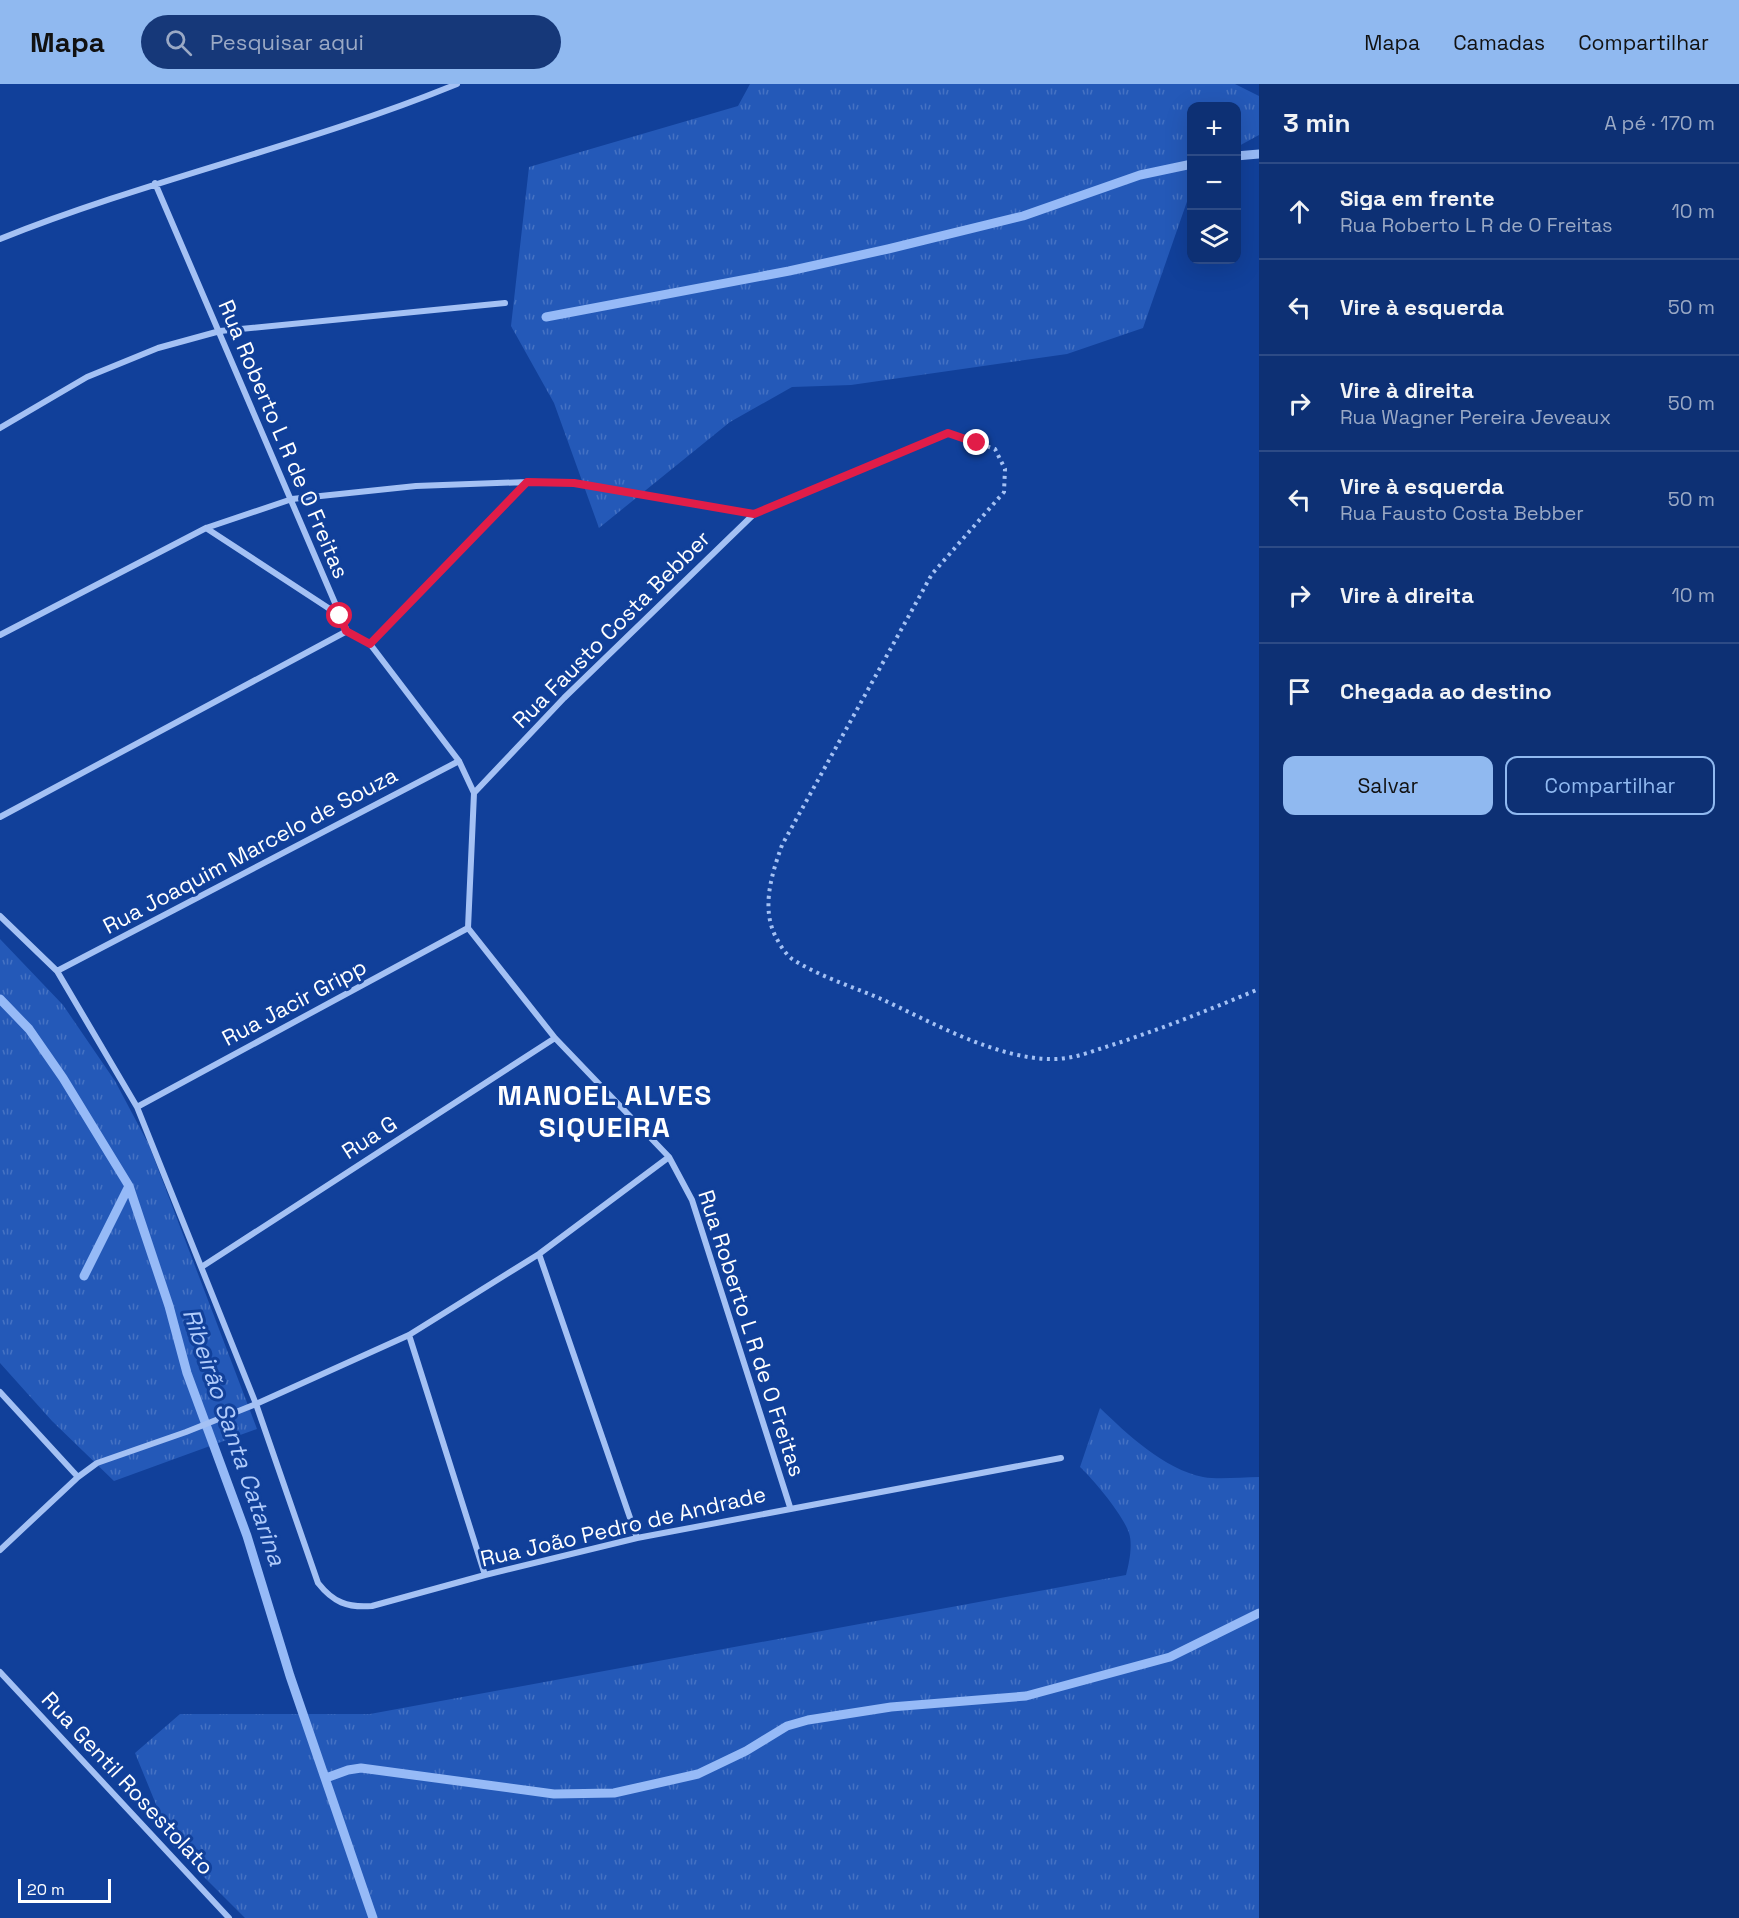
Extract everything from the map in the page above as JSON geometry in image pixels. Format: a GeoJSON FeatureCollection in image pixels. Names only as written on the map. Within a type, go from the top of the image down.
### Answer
{"type":"FeatureCollection","features":[{"type":"Feature","properties":{"kind":"street"},"geometry":{"type":"LineString","coordinates":[[0,240],[155,183],[372,117],[457,84]]}},
{"type":"Feature","properties":{"kind":"street","name":"Rua Roberto L R de O Freitas"},"geometry":{"type":"LineString","coordinates":[[155,183],[292,499],[346,631]]}},
{"type":"Feature","properties":{"kind":"street"},"geometry":{"type":"LineString","coordinates":[[0,428],[87,377],[158,348],[220,331],[505,303]]}},
{"type":"Feature","properties":{"kind":"street","name":"Rua Fausto Costa Bebber"},"geometry":{"type":"LineString","coordinates":[[474,794],[564,698],[754,514],[948,433]]}},
{"type":"Feature","properties":{"kind":"street"},"geometry":{"type":"LineString","coordinates":[[370,644],[527,482]]}},
{"type":"Feature","properties":{"kind":"street"},"geometry":{"type":"LineString","coordinates":[[0,635],[206,528],[292,499],[416,486],[527,482],[574,483],[754,514]]}},
{"type":"Feature","properties":{"kind":"street"},"geometry":{"type":"LineString","coordinates":[[206,528],[340,616]]}},
{"type":"Feature","properties":{"kind":"street"},"geometry":{"type":"LineString","coordinates":[[0,817],[346,631],[370,644],[459,761],[474,794],[468,928]]}},
{"type":"Feature","properties":{"kind":"street","name":"Rua Joaquim Marcelo de Souza"},"geometry":{"type":"LineString","coordinates":[[57,971],[459,761]]}},
{"type":"Feature","properties":{"kind":"street","name":"Rua João Pedro de Andrade"},"geometry":{"type":"LineString","coordinates":[[0,916],[57,971],[137,1107],[203,1266],[256,1404],[318,1582],[337,1602],[353,1607],[372,1606],[485,1575],[637,1538],[1061,1458]]}},
{"type":"Feature","properties":{"kind":"street","name":"Rua Roberto L R de O Freitas"},"geometry":{"type":"LineString","coordinates":[[468,928],[555,1038],[669,1157],[692,1200],[790,1508]]}},
{"type":"Feature","properties":{"kind":"street","name":"Rua Jacir Gripp"},"geometry":{"type":"LineString","coordinates":[[137,1107],[468,928]]}},
{"type":"Feature","properties":{"kind":"street","name":"Rua G"},"geometry":{"type":"LineString","coordinates":[[203,1266],[555,1038]]}},
{"type":"Feature","properties":{"kind":"street"},"geometry":{"type":"LineString","coordinates":[[0,1550],[78,1477],[97,1463],[186,1432],[256,1404],[409,1335],[539,1254],[669,1157]]}},
{"type":"Feature","properties":{"kind":"street"},"geometry":{"type":"LineString","coordinates":[[539,1254],[637,1538]]}},
{"type":"Feature","properties":{"kind":"street"},"geometry":{"type":"LineString","coordinates":[[409,1335],[485,1575]]}},
{"type":"Feature","properties":{"kind":"street"},"geometry":{"type":"LineString","coordinates":[[0,1392],[78,1477]]}},
{"type":"Feature","properties":{"kind":"street","name":"Rua Gentil Rosestolato"},"geometry":{"type":"LineString","coordinates":[[0,1672],[230,1918]]}},
{"type":"Feature","properties":{"kind":"path"},"geometry":{"type":"LineString","coordinates":[[948,433],[995,449],[1005,469],[1004,492],[932,574],[782,845],[771,874],[768,902],[770,922],[777,941],[790,957],[820,973],[987,1045],[1026,1057],[1054,1059],[1078,1056],[1177,1024],[1259,989]]}},
{"type":"Feature","properties":{"kind":"green space"},"geometry":{"type":"Polygon","coordinates":[[[750,84],[1235,84],[1259,96],[1259,135],[1241,145],[1241,102],[1187,102],[1187,202],[1143,328],[1067,354],[851,385],[792,387],[730,422],[599,528],[554,403],[511,326],[529,167],[738,106],[750,84]]]}},
{"type":"Feature","properties":{"kind":"green space"},"geometry":{"type":"Polygon","coordinates":[[[0,939],[63,1005],[115,1081],[149,1145],[257,1429],[114,1481],[52,1421],[0,1363],[0,939]]]}},
{"type":"Feature","properties":{"kind":"green space"},"geometry":{"type":"Polygon","coordinates":[[[1100,1408],[1160,1459],[1188,1473],[1210,1478],[1259,1477],[1259,1918],[245,1918],[173,1846],[135,1753],[180,1714],[370,1714],[1126,1575],[1131,1549],[1129,1533],[1108,1498],[1080,1467],[1100,1408]]]}},
{"type":"Feature","properties":{"kind":"waterway"},"geometry":{"type":"LineString","coordinates":[[1241,156],[1259,154]]}},
{"type":"Feature","properties":{"kind":"waterway"},"geometry":{"type":"LineString","coordinates":[[546,317],[789,271],[888,249],[1023,216],[1140,175],[1187,165]]}},
{"type":"Feature","properties":{"kind":"waterway","name":"Ribeirão Santa Catarina"},"geometry":{"type":"LineString","coordinates":[[0,999],[29,1029],[63,1078],[129,1186],[169,1306],[187,1373],[247,1536],[290,1676],[373,1918]]}},
{"type":"Feature","properties":{"kind":"waterway"},"geometry":{"type":"LineString","coordinates":[[84,1276],[129,1186]]}},
{"type":"Feature","properties":{"kind":"waterway"},"geometry":{"type":"LineString","coordinates":[[326,1778],[361,1768],[554,1794],[614,1793],[698,1774],[746,1751],[787,1726],[808,1720],[891,1707],[1026,1696],[1170,1657],[1259,1613]]}},
{"type":"Feature","properties":{"kind":"district","name":"MANOEL ALVES SIQUEIRA"},"geometry":{"type":"Point","coordinates":[605,1111]}},
{"type":"Feature","properties":{"kind":"route"},"geometry":{"type":"LineString","coordinates":[[340,616],[346,631],[370,644],[527,482],[574,483],[754,514],[948,433],[977,443]]}}]}
